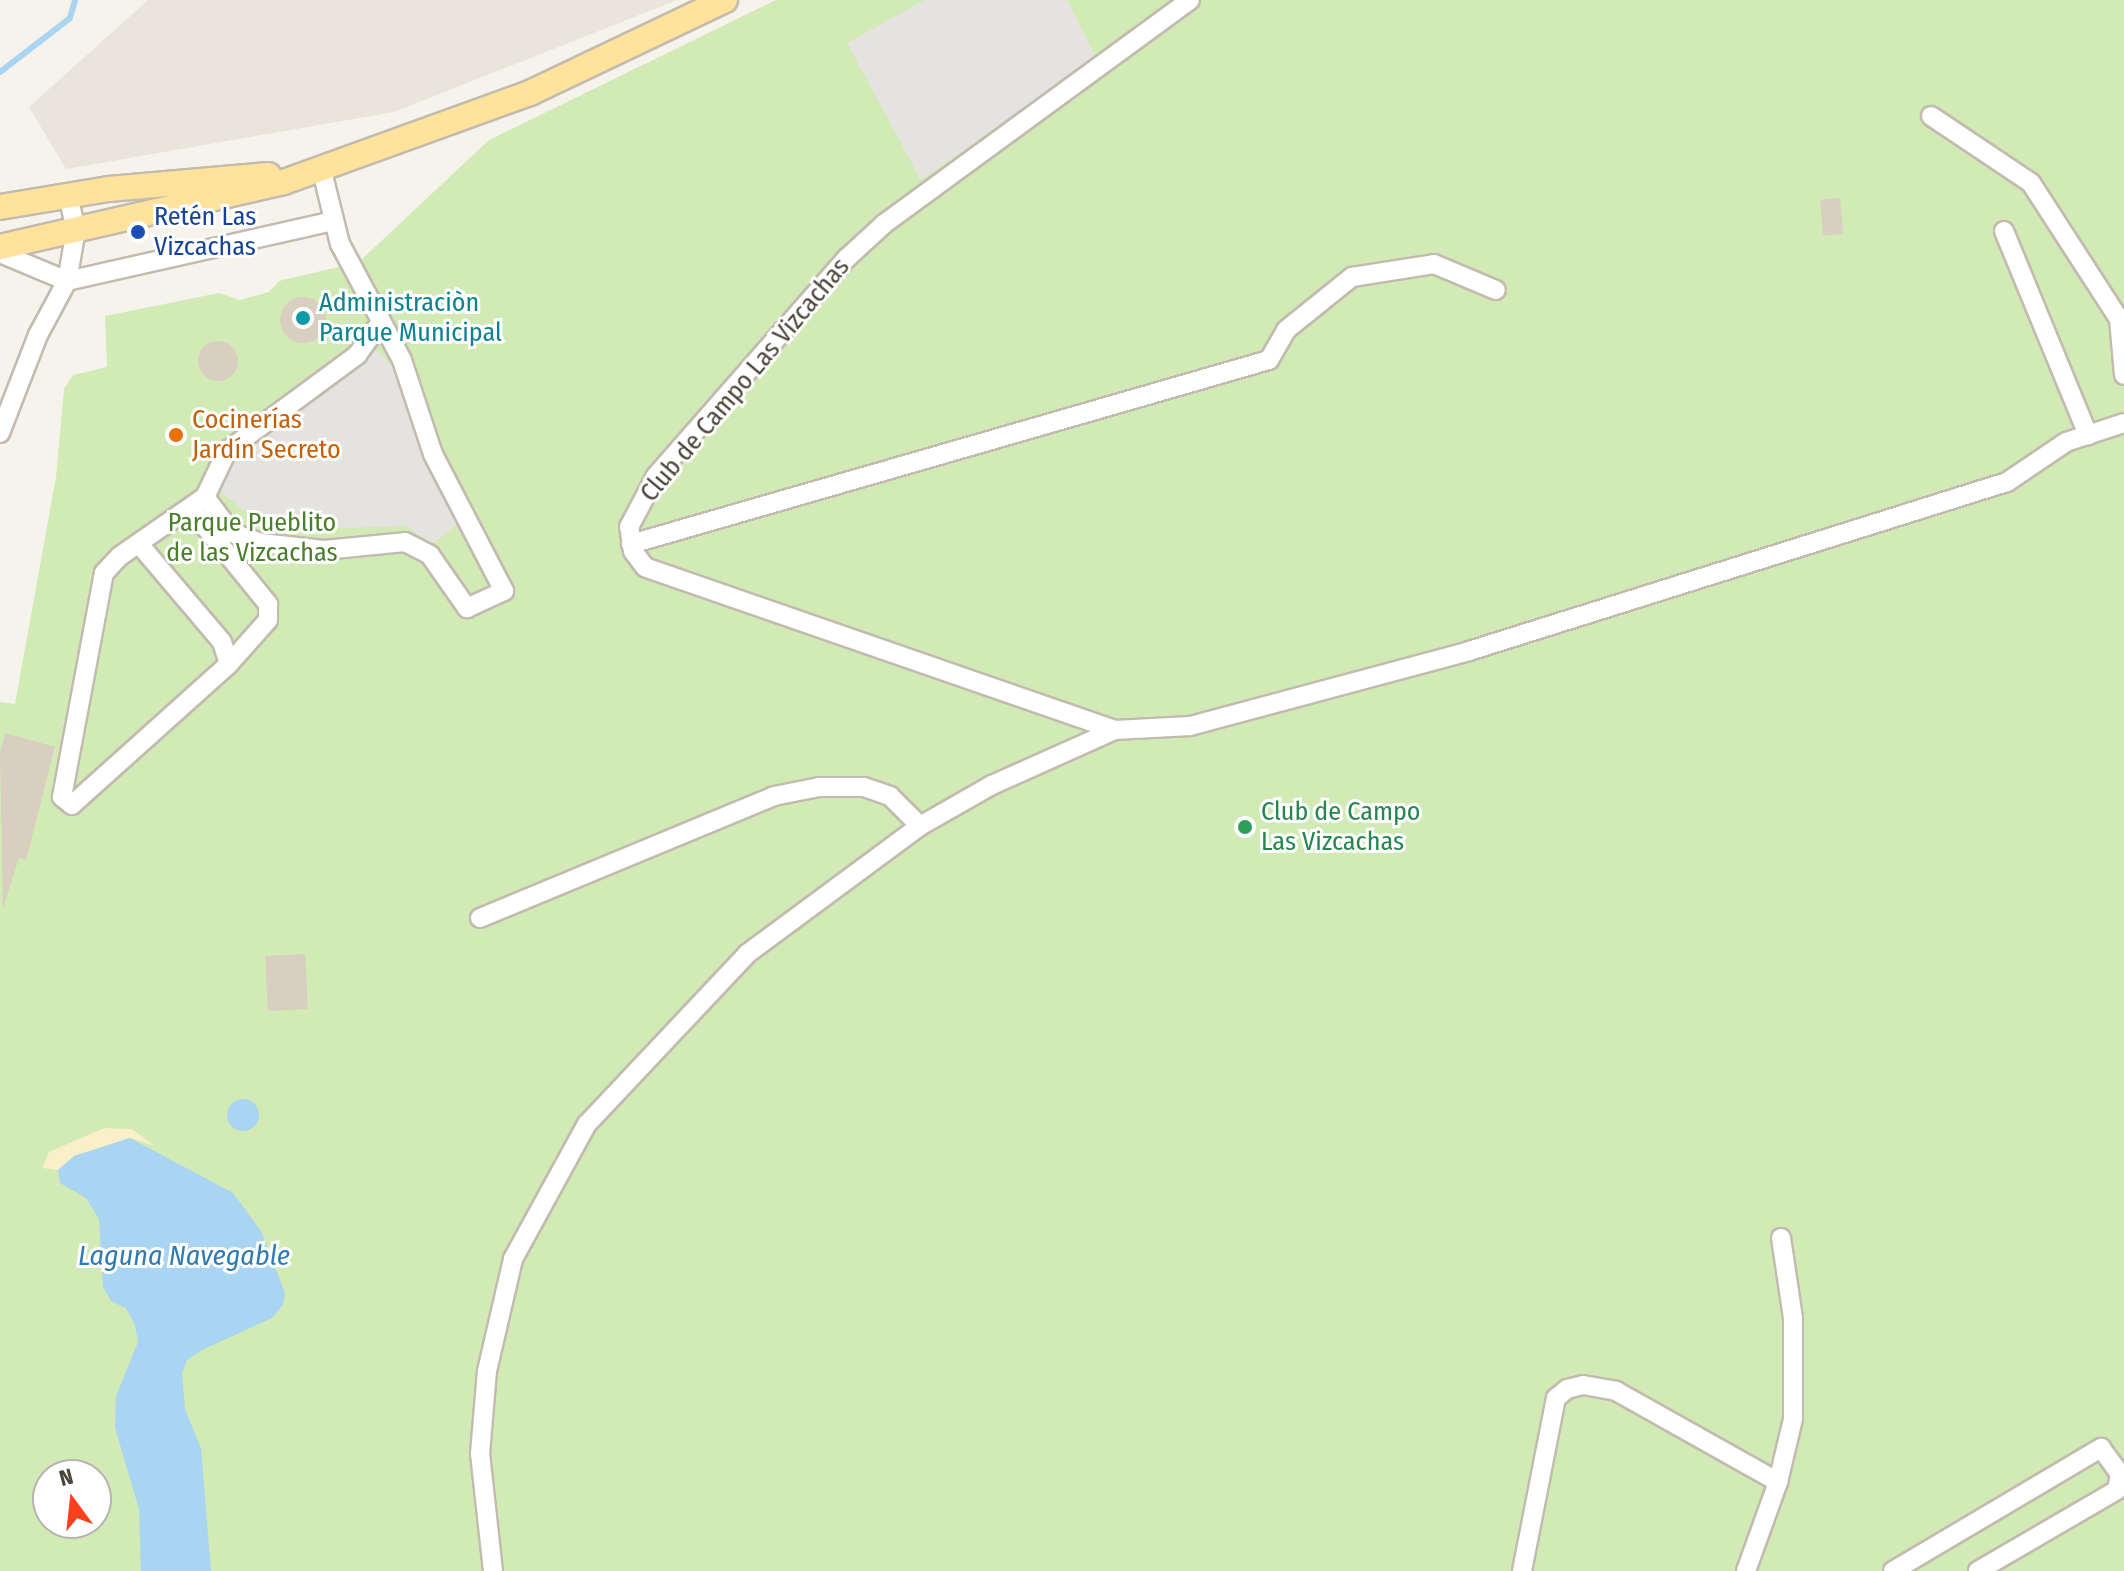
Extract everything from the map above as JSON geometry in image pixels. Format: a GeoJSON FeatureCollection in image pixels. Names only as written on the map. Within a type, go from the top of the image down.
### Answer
{"type":"FeatureCollection","features":[{"type":"Feature","properties":{"kind":"main road"},"geometry":{"type":"LineString","coordinates":[[0,250],[76,230],[252,192],[530,93],[725,0]]}},
{"type":"Feature","properties":{"kind":"main road"},"geometry":{"type":"LineString","coordinates":[[0,207],[68,194],[321,167]]}},
{"type":"Feature","properties":{"kind":"lane","name":"Club de Campo Las Vizcachas"},"geometry":{"type":"LineString","coordinates":[[631,544],[631,515],[656,476],[847,258],[884,224],[1190,0]]}},
{"type":"Feature","properties":{"kind":"lane"},"geometry":{"type":"LineString","coordinates":[[1931,116],[2031,183],[2119,319],[2124,375]]}},
{"type":"Feature","properties":{"kind":"lane"},"geometry":{"type":"LineString","coordinates":[[197,503],[232,533],[261,543],[324,550],[405,542],[430,555],[467,608],[504,591],[433,454],[402,360],[380,323],[333,221],[321,167]]}},
{"type":"Feature","properties":{"kind":"lane"},"geometry":{"type":"LineString","coordinates":[[0,433],[38,335],[67,281],[76,230],[68,194]]}},
{"type":"Feature","properties":{"kind":"lane"},"geometry":{"type":"LineString","coordinates":[[0,250],[67,281],[333,221]]}},
{"type":"Feature","properties":{"kind":"lane"},"geometry":{"type":"LineString","coordinates":[[2004,231],[2088,435]]}},
{"type":"Feature","properties":{"kind":"lane"},"geometry":{"type":"LineString","coordinates":[[1115,730],[661,574],[645,567],[631,544],[1269,360],[1286,330],[1352,277],[1434,264],[1496,290]]}},
{"type":"Feature","properties":{"kind":"lane"},"geometry":{"type":"LineString","coordinates":[[197,503],[268,604],[268,620],[229,664],[72,805],[62,797],[104,573],[197,503],[227,451],[357,355],[380,323]]}},
{"type":"Feature","properties":{"kind":"lane"},"geometry":{"type":"LineString","coordinates":[[493,1571],[480,1454],[487,1371],[513,1259],[587,1124],[747,954],[920,826],[992,785],[1115,730],[1190,726],[1469,651],[2007,482],[2066,442],[2124,423]]}},
{"type":"Feature","properties":{"kind":"lane"},"geometry":{"type":"LineString","coordinates":[[139,544],[222,642],[229,664]]}},
{"type":"Feature","properties":{"kind":"lane"},"geometry":{"type":"LineString","coordinates":[[480,918],[774,796],[819,787],[864,787],[890,796],[920,826]]}},
{"type":"Feature","properties":{"kind":"lane"},"geometry":{"type":"LineString","coordinates":[[1746,1571],[1778,1482],[1793,1419],[1795,1368],[1781,1238]]}},
{"type":"Feature","properties":{"kind":"lane"},"geometry":{"type":"LineString","coordinates":[[1522,1571],[1556,1398],[1567,1389],[1583,1385],[1616,1391],[1778,1482]]}},
{"type":"Feature","properties":{"kind":"lane"},"geometry":{"type":"LineString","coordinates":[[1893,1571],[2101,1448],[2120,1474],[2117,1490],[1978,1571]]}},
{"type":"Feature","properties":{"kind":"shaded area"},"geometry":{"type":"Polygon","coordinates":[[[148,0],[677,0],[394,112],[66,169],[29,107],[148,0]]]}},
{"type":"Feature","properties":{"kind":"shaded area"},"geometry":{"type":"Polygon","coordinates":[[[925,0],[1067,0],[1096,58],[921,180],[847,43],[925,0]]]}},
{"type":"Feature","properties":{"kind":"shaded area"},"geometry":{"type":"Polygon","coordinates":[[[375,349],[400,374],[463,520],[432,544],[406,526],[270,530],[222,493],[221,471],[375,349]]]}},
{"type":"Feature","properties":{"kind":"green space","name":"Club de Campo Las Vizcachas"},"geometry":{"type":"Polygon","coordinates":[[[776,0],[2124,0],[2124,1571],[0,1571],[0,702],[15,704],[56,477],[64,389],[73,375],[107,367],[105,316],[219,293],[240,300],[269,292],[279,281],[359,262],[489,140],[776,0]]]}},
{"type":"Feature","properties":{"kind":"sand"},"geometry":{"type":"Polygon","coordinates":[[[104,1128],[132,1129],[155,1146],[130,1138],[74,1156],[58,1170],[42,1168],[49,1152],[104,1128]]]}},
{"type":"Feature","properties":{"kind":"water"},"geometry":{"type":"Polygon","coordinates":[[[243,1099],[254,1104],[259,1115],[254,1126],[243,1131],[232,1126],[227,1115],[232,1104],[243,1099]]]}},
{"type":"Feature","properties":{"kind":"water","name":"Laguna Navegable"},"geometry":{"type":"Polygon","coordinates":[[[130,1138],[233,1193],[261,1231],[285,1293],[283,1305],[272,1318],[202,1350],[187,1360],[182,1373],[185,1409],[201,1448],[211,1571],[141,1571],[139,1509],[115,1428],[116,1396],[138,1342],[135,1325],[126,1308],[111,1301],[103,1287],[99,1219],[86,1198],[60,1183],[58,1170],[74,1156],[130,1138]]]}},
{"type":"Feature","properties":{"kind":"building"},"geometry":{"type":"Polygon","coordinates":[[[1840,198],[1843,234],[1823,236],[1820,200],[1840,198]]]}},
{"type":"Feature","properties":{"kind":"building","name":"Administraciòn Parque Municipal"},"geometry":{"type":"Polygon","coordinates":[[[303,297],[319,304],[326,320],[319,336],[303,343],[287,336],[280,320],[287,304],[303,297]]]}},
{"type":"Feature","properties":{"kind":"building"},"geometry":{"type":"Polygon","coordinates":[[[218,341],[232,347],[238,361],[232,375],[218,381],[204,375],[198,361],[204,347],[218,341]]]}},
{"type":"Feature","properties":{"kind":"building"},"geometry":{"type":"Polygon","coordinates":[[[5,733],[55,747],[26,860],[19,858],[3,908],[0,753],[5,733]]]}},
{"type":"Feature","properties":{"kind":"building"},"geometry":{"type":"Polygon","coordinates":[[[305,954],[308,1009],[268,1011],[265,956],[305,954]]]}},
{"type":"Feature","properties":{"kind":"waterway"},"geometry":{"type":"LineString","coordinates":[[0,72],[70,18],[75,0]]}},
{"type":"Feature","properties":{"kind":"place","name":"Retén Las Vizcachas"},"geometry":{"type":"Point","coordinates":[138,232]}},
{"type":"Feature","properties":{"kind":"place","name":"Administraciòn Parque Municipal"},"geometry":{"type":"Point","coordinates":[303,318]}},
{"type":"Feature","properties":{"kind":"place","name":"Cocinerías Jardín Secreto"},"geometry":{"type":"Point","coordinates":[176,435]}},
{"type":"Feature","properties":{"kind":"place","name":"Club de Campo Las Vizcachas"},"geometry":{"type":"Point","coordinates":[1245,827]}},
{"type":"Feature","properties":{"kind":"park label","name":"Parque Pueblito de las Vizcachas"},"geometry":{"type":"Point","coordinates":[252,538]}}]}
